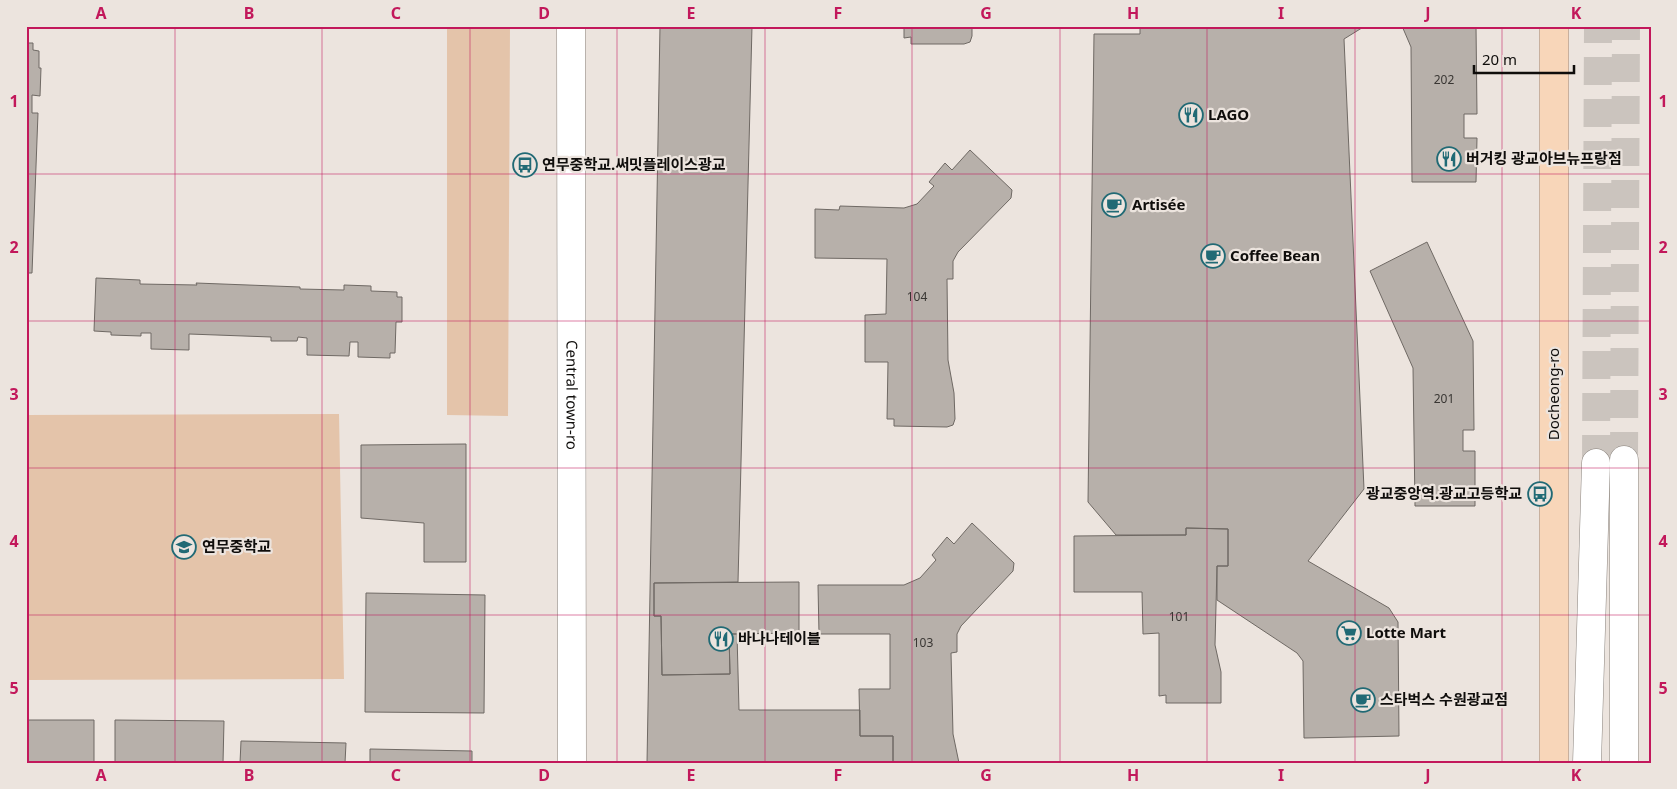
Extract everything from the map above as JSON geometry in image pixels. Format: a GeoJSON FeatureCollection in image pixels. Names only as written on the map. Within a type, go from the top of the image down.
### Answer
{"type":"FeatureCollection","features":[{"type":"Feature","properties":{"kind":"main road","name":"Docheong-ro"},"geometry":{"type":"LineString","coordinates":[[1554,26],[1554,763]]}},
{"type":"Feature","properties":{"kind":"street","name":"Central town-ro"},"geometry":{"type":"LineString","coordinates":[[571,26],[572,763]]}},
{"type":"Feature","properties":{"kind":"street"},"geometry":{"type":"LineString","coordinates":[[1624,460],[1624,763]]}},
{"type":"Feature","properties":{"kind":"street"},"geometry":{"type":"LineString","coordinates":[[1587,763],[1596,462]]}},
{"type":"Feature","properties":{"kind":"shaded area"},"geometry":{"type":"Polygon","coordinates":[[[447,26],[510,26],[508,416],[447,415],[447,26]]]}},
{"type":"Feature","properties":{"kind":"shaded area","name":"연무중학교"},"geometry":{"type":"Polygon","coordinates":[[[339,414],[344,679],[26,680],[26,415],[339,414]]]}},
{"type":"Feature","properties":{"kind":"building"},"geometry":{"type":"Polygon","coordinates":[[[660,26],[752,26],[738,582],[654,583],[654,616],[661,616],[662,675],[730,674],[729,634],[737,634],[739,710],[860,710],[860,736],[893,736],[893,763],[647,763],[660,26]]]}},
{"type":"Feature","properties":{"kind":"building"},"geometry":{"type":"Polygon","coordinates":[[[904,26],[972,26],[972,36],[970,42],[964,44],[911,44],[911,37],[904,38],[904,26]]]}},
{"type":"Feature","properties":{"kind":"building"},"geometry":{"type":"Polygon","coordinates":[[[1140,26],[1365,26],[1344,39],[1364,489],[1308,561],[1389,608],[1398,622],[1399,736],[1304,738],[1303,661],[1297,653],[1217,600],[1217,566],[1228,566],[1228,529],[1186,528],[1186,535],[1116,535],[1088,502],[1094,34],[1140,34],[1140,26]]]}},
{"type":"Feature","properties":{"kind":"building"},"geometry":{"type":"Polygon","coordinates":[[[1402,26],[1476,26],[1477,114],[1464,114],[1464,138],[1477,138],[1476,182],[1412,182],[1411,47],[1402,26]]]}},
{"type":"Feature","properties":{"kind":"building"},"geometry":{"type":"Polygon","coordinates":[[[26,43],[33,43],[33,50],[39,51],[39,68],[41,68],[40,96],[32,95],[32,113],[38,113],[32,273],[26,273],[26,43]]]}},
{"type":"Feature","properties":{"kind":"building"},"geometry":{"type":"Polygon","coordinates":[[[970,150],[1012,190],[1011,198],[958,252],[953,261],[953,279],[947,279],[948,360],[954,393],[955,419],[953,425],[947,427],[894,426],[894,419],[887,419],[888,362],[865,362],[865,315],[886,314],[887,259],[815,258],[815,209],[839,210],[840,206],[904,208],[917,204],[934,186],[929,182],[945,163],[952,170],[970,150]]]}},
{"type":"Feature","properties":{"kind":"building"},"geometry":{"type":"Polygon","coordinates":[[[1427,242],[1473,341],[1474,430],[1463,430],[1463,451],[1475,451],[1475,506],[1415,506],[1413,368],[1370,271],[1427,242]]]}},
{"type":"Feature","properties":{"kind":"building"},"geometry":{"type":"Polygon","coordinates":[[[96,278],[140,280],[140,284],[197,285],[196,283],[300,287],[300,289],[344,290],[344,285],[371,286],[371,291],[397,292],[397,297],[402,297],[402,322],[396,322],[395,353],[390,353],[390,358],[358,357],[358,342],[350,342],[349,356],[307,355],[307,338],[298,337],[297,341],[271,341],[271,337],[189,334],[189,350],[151,349],[151,333],[141,333],[141,336],[111,335],[111,332],[94,331],[96,278]]]}},
{"type":"Feature","properties":{"kind":"building"},"geometry":{"type":"Polygon","coordinates":[[[466,444],[466,562],[424,562],[424,523],[361,518],[361,445],[466,444]]]}},
{"type":"Feature","properties":{"kind":"building"},"geometry":{"type":"Polygon","coordinates":[[[972,523],[1014,563],[1013,571],[961,626],[957,634],[957,652],[951,653],[953,734],[959,763],[893,763],[893,736],[860,736],[859,689],[890,689],[890,634],[819,634],[818,585],[904,585],[920,578],[936,560],[932,555],[947,537],[954,544],[972,523]]]}},
{"type":"Feature","properties":{"kind":"building"},"geometry":{"type":"Polygon","coordinates":[[[1186,528],[1228,529],[1228,566],[1217,566],[1215,645],[1221,672],[1221,703],[1166,703],[1166,695],[1159,696],[1159,633],[1143,634],[1142,592],[1074,592],[1074,536],[1186,535],[1186,528]]]}},
{"type":"Feature","properties":{"kind":"building"},"geometry":{"type":"Polygon","coordinates":[[[799,582],[799,633],[729,634],[730,674],[662,675],[661,616],[654,616],[654,583],[799,582]]]}},
{"type":"Feature","properties":{"kind":"building"},"geometry":{"type":"Polygon","coordinates":[[[366,593],[485,595],[484,713],[365,712],[366,593]]]}},
{"type":"Feature","properties":{"kind":"building"},"geometry":{"type":"Polygon","coordinates":[[[26,720],[94,720],[94,763],[26,763],[26,720]]]}},
{"type":"Feature","properties":{"kind":"building"},"geometry":{"type":"Polygon","coordinates":[[[115,720],[224,721],[223,763],[115,763],[115,720]]]}},
{"type":"Feature","properties":{"kind":"building"},"geometry":{"type":"Polygon","coordinates":[[[241,741],[346,743],[345,763],[240,763],[241,741]]]}},
{"type":"Feature","properties":{"kind":"building"},"geometry":{"type":"Polygon","coordinates":[[[370,749],[472,751],[472,763],[370,763],[370,749]]]}},
{"type":"Feature","properties":{"kind":"tunnel"},"geometry":{"type":"LineString","coordinates":[[1596,463],[1598,26]]}},
{"type":"Feature","properties":{"kind":"tunnel"},"geometry":{"type":"LineString","coordinates":[[1624,460],[1626,26]]}},
{"type":"Feature","properties":{"kind":"place","name":"LAGO"},"geometry":{"type":"Point","coordinates":[1191,115]}},
{"type":"Feature","properties":{"kind":"place","name":"버거킹 광교아브뉴프랑점"},"geometry":{"type":"Point","coordinates":[1449,159]}},
{"type":"Feature","properties":{"kind":"place","name":"연무중학교.써밋플레이스광교"},"geometry":{"type":"Point","coordinates":[525,165]}},
{"type":"Feature","properties":{"kind":"place","name":"Artisée"},"geometry":{"type":"Point","coordinates":[1114,205]}},
{"type":"Feature","properties":{"kind":"place","name":"Coffee Bean"},"geometry":{"type":"Point","coordinates":[1213,256]}},
{"type":"Feature","properties":{"kind":"place","name":"광교중앙역.광교고등학교"},"geometry":{"type":"Point","coordinates":[1540,494]}},
{"type":"Feature","properties":{"kind":"place","name":"연무중학교"},"geometry":{"type":"Point","coordinates":[184,547]}},
{"type":"Feature","properties":{"kind":"place","name":"Lotte Mart"},"geometry":{"type":"Point","coordinates":[1349,633]}},
{"type":"Feature","properties":{"kind":"place","name":"바나나테이블"},"geometry":{"type":"Point","coordinates":[721,639]}},
{"type":"Feature","properties":{"kind":"place","name":"스타벅스 수원광교점"},"geometry":{"type":"Point","coordinates":[1363,700]}}]}
